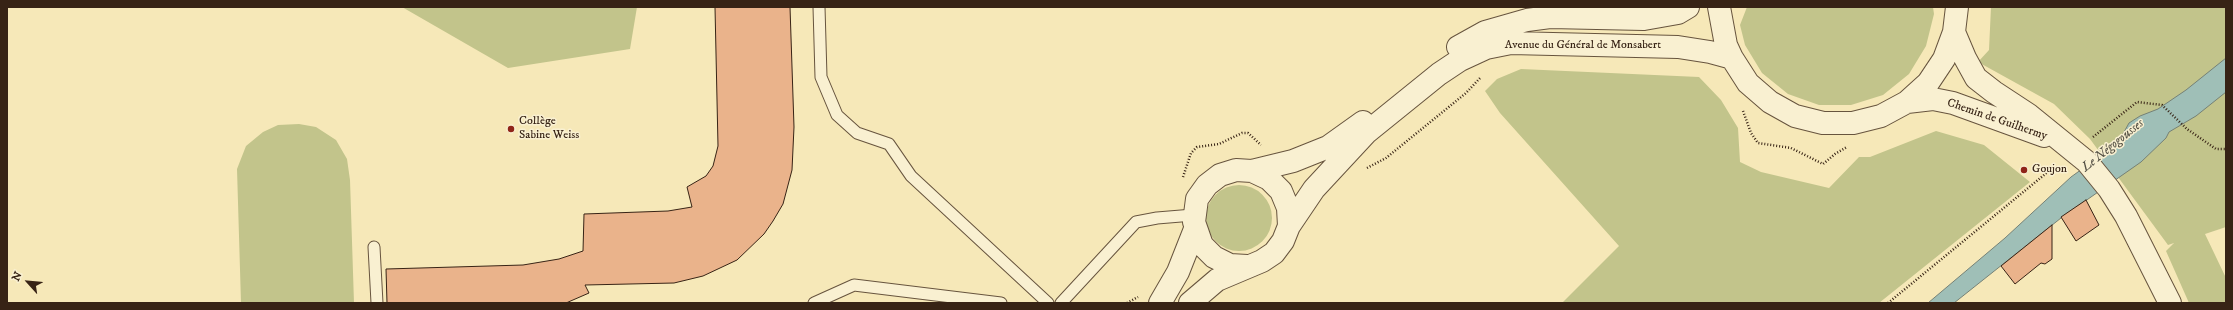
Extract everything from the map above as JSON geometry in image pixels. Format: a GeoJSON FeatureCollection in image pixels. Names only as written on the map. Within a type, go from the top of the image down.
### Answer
{"type":"FeatureCollection","features":[{"type":"Feature","properties":{"kind":"street","name":"Avenue du Général de Monsabert"},"geometry":{"type":"LineString","coordinates":[[1252,171],[1293,161],[1328,147],[1357,127],[1443,56],[1485,32],[1520,22],[1550,17],[1644,19],[1678,13],[1688,7]]}},
{"type":"Feature","properties":{"kind":"street"},"geometry":{"type":"LineString","coordinates":[[1719,7],[1722,31],[1732,58],[1748,82],[1770,102],[1802,118],[1823,123],[1853,123],[1881,116],[1907,102],[1928,83],[1944,59],[1954,32],[1957,7]]}},
{"type":"Feature","properties":{"kind":"street","name":"Chemin de Guilhermy"},"geometry":{"type":"LineString","coordinates":[[1954,32],[1965,58],[1976,78],[2029,115],[2075,152],[2109,189],[2126,216],[2170,303]]}},
{"type":"Feature","properties":{"kind":"street","name":"Avenue du Général de Monsabert"},"geometry":{"type":"LineString","coordinates":[[1289,226],[1314,189],[1366,133],[1439,74],[1460,60],[1486,48],[1510,43],[1678,47],[1710,52],[1732,58]]}},
{"type":"Feature","properties":{"kind":"street","name":"Chemin de Guilhermy"},"geometry":{"type":"LineString","coordinates":[[1907,102],[1933,99],[1953,103],[2075,152]]}},
{"type":"Feature","properties":{"kind":"street"},"geometry":{"type":"LineString","coordinates":[[1160,303],[1178,272],[1194,222],[1197,199],[1207,185],[1225,173],[1236,170],[1252,171],[1269,179],[1281,191],[1288,208],[1289,226],[1284,241],[1274,253],[1262,261],[1217,280],[1190,303]]}},
{"type":"Feature","properties":{"kind":"street"},"geometry":{"type":"LineString","coordinates":[[1194,222],[1202,245],[1214,258],[1230,265],[1248,266]]}},
{"type":"Feature","properties":{"kind":"lane"},"geometry":{"type":"LineString","coordinates":[[819,7],[821,77],[827,96],[837,115],[857,133],[889,144],[911,176],[1048,303]]}},
{"type":"Feature","properties":{"kind":"lane"},"geometry":{"type":"LineString","coordinates":[[1061,303],[1136,222],[1157,218],[1194,222]]}},
{"type":"Feature","properties":{"kind":"lane"},"geometry":{"type":"LineString","coordinates":[[374,247],[377,303]]}},
{"type":"Feature","properties":{"kind":"lane"},"geometry":{"type":"LineString","coordinates":[[814,303],[854,285],[1001,303]]}},
{"type":"Feature","properties":{"kind":"path"},"geometry":{"type":"LineString","coordinates":[[1365,169],[1386,158],[1466,93],[1486,71]]}},
{"type":"Feature","properties":{"kind":"path"},"geometry":{"type":"LineString","coordinates":[[1888,303],[2058,163],[2075,152],[2137,102],[2162,104],[2187,129],[2216,149],[2226,149]]}},
{"type":"Feature","properties":{"kind":"path"},"geometry":{"type":"LineString","coordinates":[[1739,104],[1748,120],[1751,133],[1758,143],[1791,148],[1823,164],[1843,149],[1852,146]]}},
{"type":"Feature","properties":{"kind":"path"},"geometry":{"type":"LineString","coordinates":[[1197,147],[1219,144],[1242,133],[1248,133],[1265,147]]}},
{"type":"Feature","properties":{"kind":"green space"},"geometry":{"type":"Polygon","coordinates":[[[402,7],[637,7],[630,49],[508,68],[402,7]]]}},
{"type":"Feature","properties":{"kind":"green space"},"geometry":{"type":"Polygon","coordinates":[[[1747,7],[1933,7],[1934,14],[1926,46],[1909,74],[1883,95],[1851,105],[1819,105],[1788,94],[1762,73],[1745,45],[1740,25],[1747,7]]]}},
{"type":"Feature","properties":{"kind":"green space"},"geometry":{"type":"Polygon","coordinates":[[[1991,7],[2226,7],[2226,227],[2205,234],[2226,278],[2226,303],[2189,303],[2166,251],[2174,243],[2168,245],[2090,139],[2054,104],[1978,62],[1989,50],[1991,7]]]}},
{"type":"Feature","properties":{"kind":"green space"},"geometry":{"type":"Polygon","coordinates":[[[1521,69],[1699,77],[1721,100],[1738,128],[1740,162],[1761,172],[1829,188],[1859,157],[1870,157],[1936,131],[1984,145],[2030,182],[1879,303],[1562,303],[1619,246],[1500,113],[1485,91],[1497,79],[1521,69]]]}},
{"type":"Feature","properties":{"kind":"green space"},"geometry":{"type":"Polygon","coordinates":[[[299,124],[316,127],[336,140],[347,159],[350,180],[354,303],[241,303],[237,169],[246,146],[263,132],[278,125],[299,124]]]}},
{"type":"Feature","properties":{"kind":"green space"},"geometry":{"type":"Polygon","coordinates":[[[1239,185],[1252,188],[1262,195],[1269,205],[1272,218],[1269,231],[1262,241],[1252,248],[1239,251],[1226,248],[1216,241],[1209,231],[1206,218],[1209,205],[1216,195],[1226,188],[1239,185]]]}},
{"type":"Feature","properties":{"kind":"water"},"geometry":{"type":"Polygon","coordinates":[[[2226,58],[2226,92],[2196,116],[2169,132],[2166,138],[2141,162],[2061,218],[1954,303],[1928,303],[2005,238],[2071,177],[2118,143],[2129,123],[2140,116],[2158,109],[2186,90],[2226,58]]]}},
{"type":"Feature","properties":{"kind":"building"},"geometry":{"type":"Polygon","coordinates":[[[715,7],[790,7],[794,127],[792,170],[783,204],[773,221],[764,234],[737,260],[703,276],[674,283],[585,285],[589,293],[566,303],[387,303],[386,269],[523,265],[559,259],[583,251],[584,214],[668,211],[692,207],[687,187],[706,176],[713,166],[718,146],[715,7]]]}},
{"type":"Feature","properties":{"kind":"building"},"geometry":{"type":"Polygon","coordinates":[[[2086,200],[2099,225],[2076,241],[2061,217],[2086,200]]]}},
{"type":"Feature","properties":{"kind":"building"},"geometry":{"type":"Polygon","coordinates":[[[2052,225],[2052,259],[2045,264],[2041,263],[2015,284],[2001,266],[2052,225]]]}},
{"type":"Feature","properties":{"kind":"place","name":"Collège Sabine Weiss"},"geometry":{"type":"Point","coordinates":[511,129]}},
{"type":"Feature","properties":{"kind":"place","name":"Goujon"},"geometry":{"type":"Point","coordinates":[2024,170]}},
{"type":"Feature","properties":{"kind":"water label","name":"Le Négogousses"},"geometry":{"type":"Point","coordinates":[2113,146]}}]}
